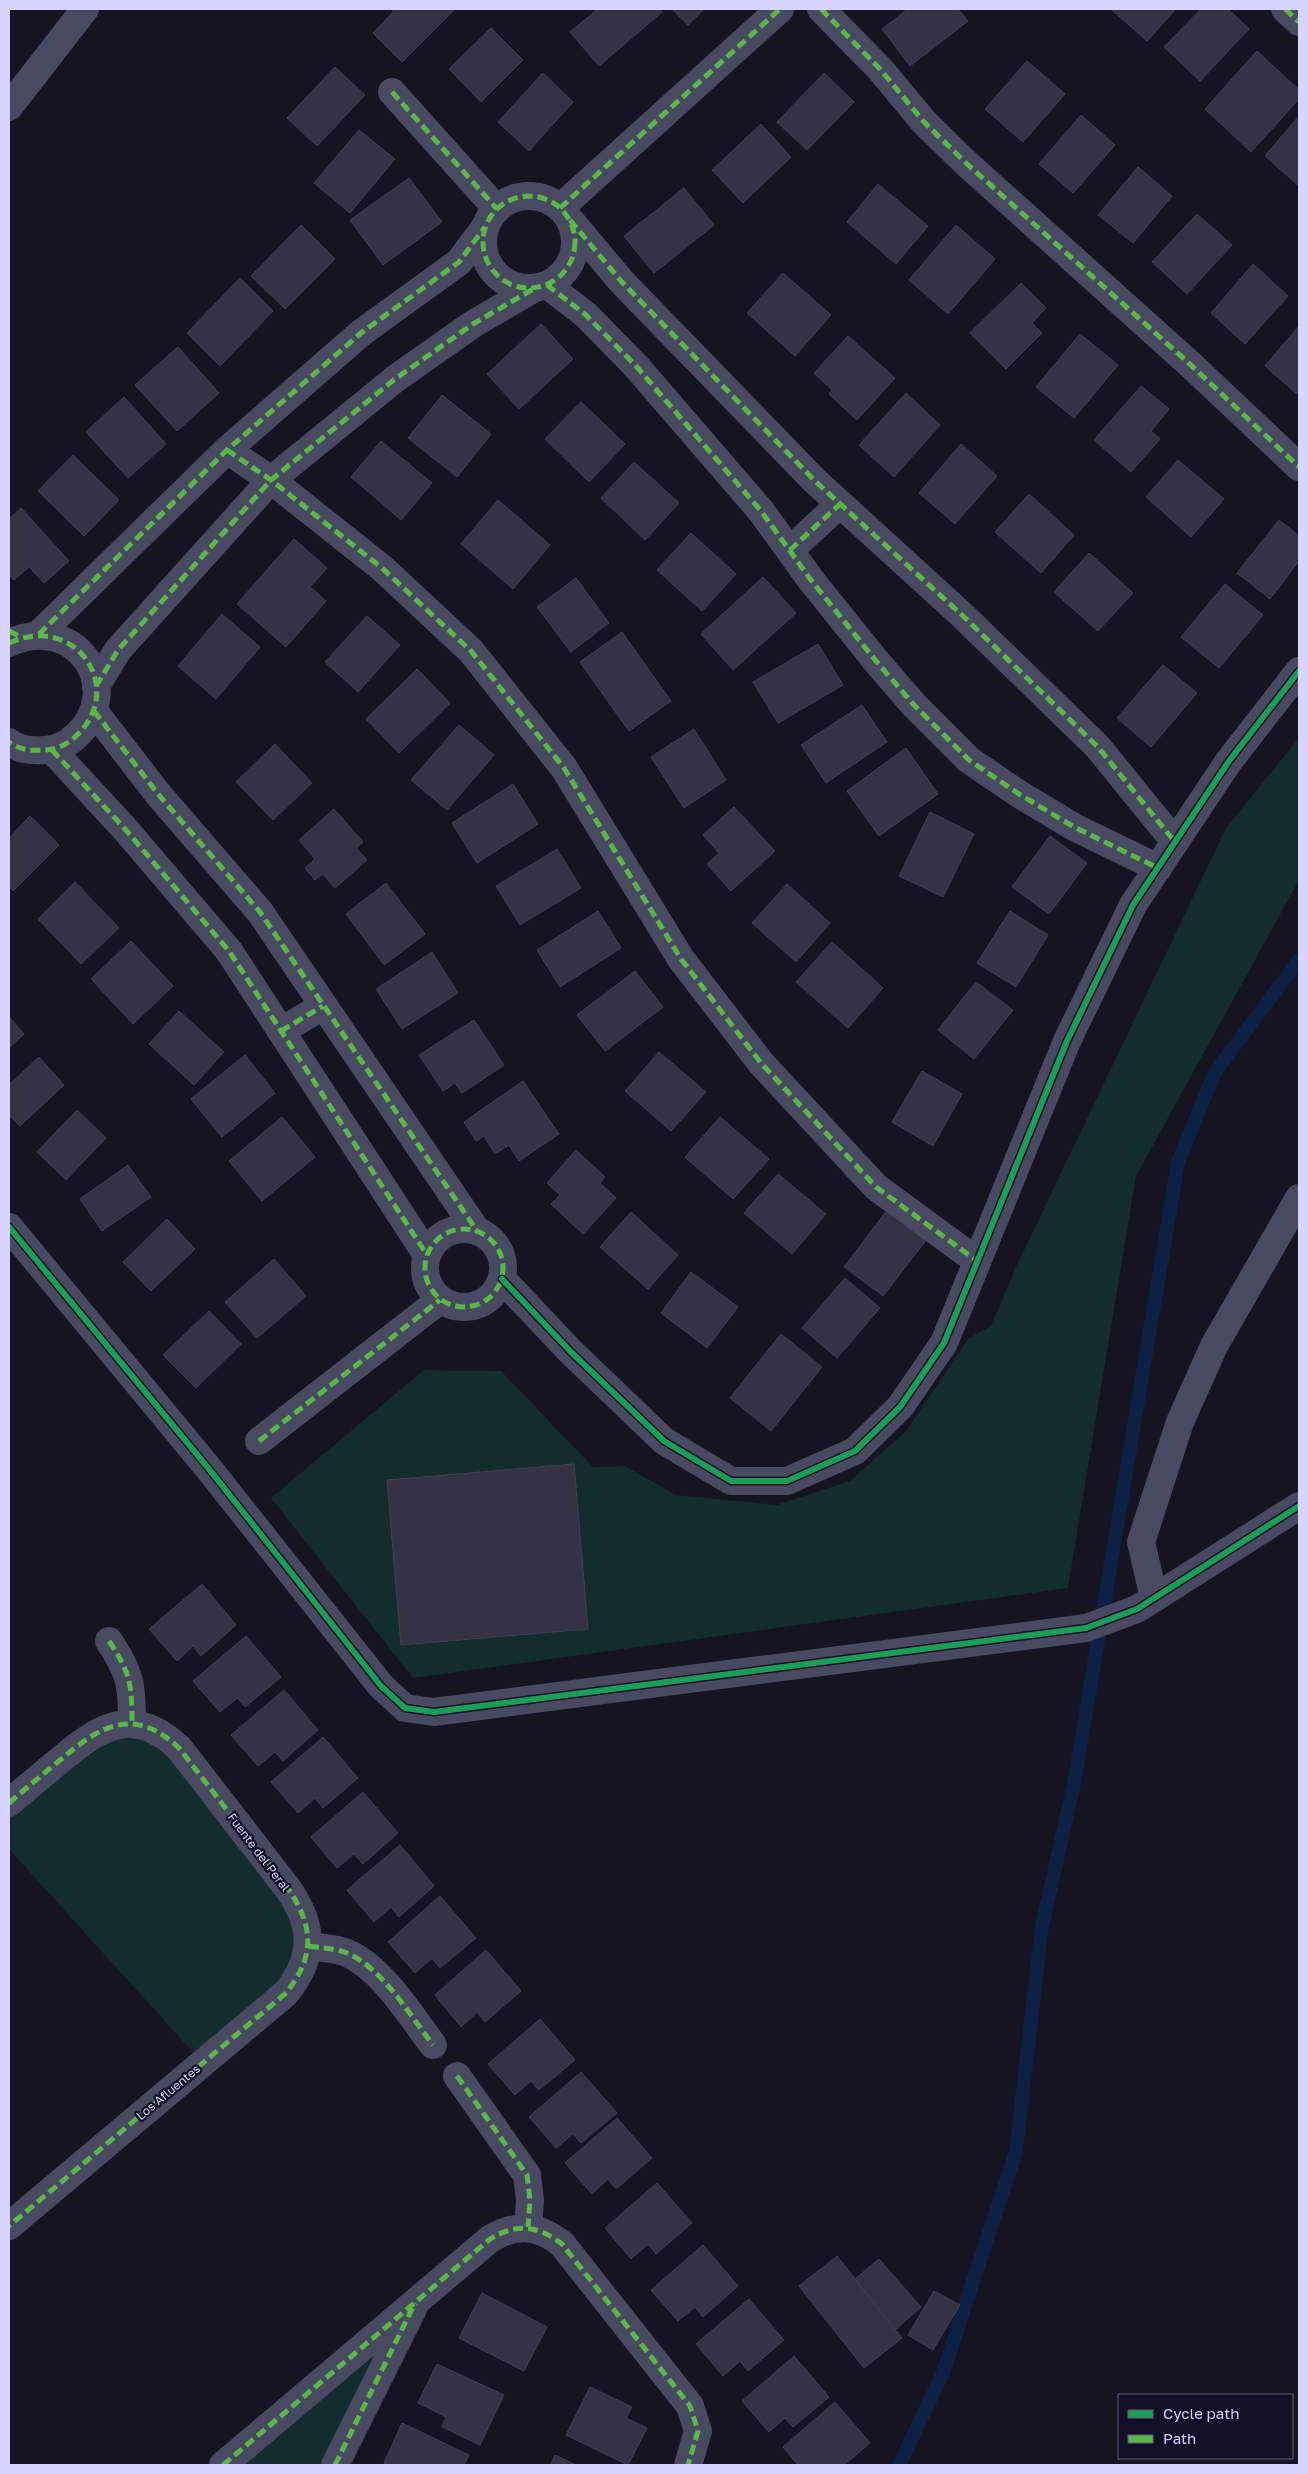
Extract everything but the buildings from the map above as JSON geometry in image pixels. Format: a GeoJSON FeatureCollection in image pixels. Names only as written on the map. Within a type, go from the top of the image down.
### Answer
{"type":"FeatureCollection","features":[{"type":"Feature","properties":{"kind":"street"},"geometry":{"type":"LineString","coordinates":[[9,107],[85,9]]}},
{"type":"Feature","properties":{"kind":"street"},"geometry":{"type":"LineString","coordinates":[[565,214],[780,9]]}},
{"type":"Feature","properties":{"kind":"street"},"geometry":{"type":"LineString","coordinates":[[822,9],[880,69],[924,122],[966,163],[1192,366],[1299,467]]}},
{"type":"Feature","properties":{"kind":"street"},"geometry":{"type":"LineString","coordinates":[[1285,9],[1299,22]]}},
{"type":"Feature","properties":{"kind":"street"},"geometry":{"type":"LineString","coordinates":[[392,92],[491,218]]}},
{"type":"Feature","properties":{"kind":"street"},"geometry":{"type":"LineString","coordinates":[[19,636],[361,333],[458,262],[503,203],[518,197],[533,196],[547,199],[565,214],[622,281],[840,504],[995,646],[1097,746],[1175,842]]}},
{"type":"Feature","properties":{"kind":"street"},"geometry":{"type":"LineString","coordinates":[[9,742],[32,751],[52,750],[70,741],[85,728],[95,699],[118,650],[271,480],[395,379],[473,324],[560,276],[570,264],[575,249],[575,234],[565,214]]}},
{"type":"Feature","properties":{"kind":"street"},"geometry":{"type":"LineString","coordinates":[[491,218],[482,242],[485,257],[492,270],[503,281],[517,287],[541,286],[586,315],[636,366],[761,510],[876,662],[914,705],[969,760],[1019,794],[1074,827],[1158,868]]}},
{"type":"Feature","properties":{"kind":"street"},"geometry":{"type":"LineString","coordinates":[[227,450],[271,480],[382,568],[471,651],[564,768],[681,959],[761,1063],[876,1187],[977,1261]]}},
{"type":"Feature","properties":{"kind":"street"},"geometry":{"type":"LineString","coordinates":[[790,550],[840,504]]}},
{"type":"Feature","properties":{"kind":"street"},"geometry":{"type":"LineString","coordinates":[[19,636],[57,637],[73,646],[86,659],[94,675],[95,699],[158,794],[260,912],[477,1231]]}},
{"type":"Feature","properties":{"kind":"street"},"geometry":{"type":"LineString","coordinates":[[502,1279],[570,1352],[664,1441],[731,1481],[787,1481],[855,1451],[900,1407],[944,1343],[1067,1041],[1132,905],[1229,761],[1299,671]]}},
{"type":"Feature","properties":{"kind":"street"},"geometry":{"type":"LineString","coordinates":[[52,750],[125,829],[228,951],[427,1255]]}},
{"type":"Feature","properties":{"kind":"street"},"geometry":{"type":"LineString","coordinates":[[281,1031],[323,1006]]}},
{"type":"Feature","properties":{"kind":"street"},"geometry":{"type":"LineString","coordinates":[[1154,1598],[1142,1542],[1180,1422],[1214,1346],[1299,1198]]}},
{"type":"Feature","properties":{"kind":"street"},"geometry":{"type":"LineString","coordinates":[[9,1226],[209,1469],[381,1686],[405,1708],[434,1712],[1086,1628],[1137,1609],[1299,1506]]}},
{"type":"Feature","properties":{"kind":"street"},"geometry":{"type":"LineString","coordinates":[[462,1229],[477,1231],[490,1238],[500,1250],[504,1264],[502,1279],[495,1293],[484,1303],[470,1308],[455,1306],[440,1300],[429,1287],[425,1271],[427,1255],[436,1241],[447,1232],[462,1229]]}},
{"type":"Feature","properties":{"kind":"street"},"geometry":{"type":"LineString","coordinates":[[259,1441],[440,1300]]}},
{"type":"Feature","properties":{"kind":"street"},"geometry":{"type":"LineString","coordinates":[[9,1803],[96,1731],[114,1725],[132,1724],[132,1691],[129,1676],[124,1663],[109,1641]]}},
{"type":"Feature","properties":{"kind":"street","name":"Fuente del Peral"},"geometry":{"type":"LineString","coordinates":[[132,1724],[158,1731],[179,1748],[300,1906],[307,1925],[308,1946]]}},
{"type":"Feature","properties":{"kind":"street"},"geometry":{"type":"LineString","coordinates":[[308,1946],[346,1952],[364,1962],[380,1978],[433,2046]]}},
{"type":"Feature","properties":{"kind":"street","name":"Los Afluentes"},"geometry":{"type":"LineString","coordinates":[[9,2226],[286,1993],[297,1979],[305,1963],[308,1946]]}},
{"type":"Feature","properties":{"kind":"street"},"geometry":{"type":"LineString","coordinates":[[457,2076],[527,2175],[530,2200],[528,2227]]}},
{"type":"Feature","properties":{"kind":"street"},"geometry":{"type":"LineString","coordinates":[[223,2465],[490,2239],[514,2228],[528,2227],[551,2235],[562,2244],[690,2406],[698,2431],[688,2465]]}},
{"type":"Feature","properties":{"kind":"street"},"geometry":{"type":"LineString","coordinates":[[335,2465],[418,2298]]}},
{"type":"Feature","properties":{"kind":"green space"},"geometry":{"type":"Polygon","coordinates":[[[1299,738],[1299,880],[1136,1176],[1068,1588],[413,1678],[271,1498],[424,1370],[501,1371],[593,1467],[625,1466],[676,1495],[777,1505],[850,1481],[906,1431],[968,1339],[991,1326],[1017,1265],[1226,828],[1299,738]]]}},
{"type":"Feature","properties":{"kind":"green space"},"geometry":{"type":"Polygon","coordinates":[[[111,1732],[163,1743],[294,1909],[296,1969],[199,2059],[9,1849],[9,1811],[111,1732]]]}},
{"type":"Feature","properties":{"kind":"green space"},"geometry":{"type":"Polygon","coordinates":[[[411,2308],[333,2465],[226,2465],[411,2308]]]}},
{"type":"Feature","properties":{"kind":"waterway"},"geometry":{"type":"LineString","coordinates":[[899,2465],[943,2373],[1016,2151],[1042,1926],[1074,1784],[1178,1162],[1215,1072],[1299,960]]}},
{"type":"Feature","properties":{"kind":"marked path"},"geometry":{"type":"LineString","coordinates":[[560,208],[780,9]]}},
{"type":"Feature","properties":{"kind":"marked path"},"geometry":{"type":"LineString","coordinates":[[821,9],[880,69],[924,122],[966,163],[1192,366],[1299,467]]}},
{"type":"Feature","properties":{"kind":"marked path"},"geometry":{"type":"LineString","coordinates":[[1285,9],[1299,22]]}},
{"type":"Feature","properties":{"kind":"marked path"},"geometry":{"type":"LineString","coordinates":[[392,92],[497,209]]}},
{"type":"Feature","properties":{"kind":"marked path"},"geometry":{"type":"LineString","coordinates":[[529,196],[547,199],[562,209],[572,224],[575,242],[572,260],[562,275],[547,285],[529,288],[511,285],[496,275],[486,260],[483,242],[486,224],[496,209],[511,199],[529,196]]}},
{"type":"Feature","properties":{"kind":"marked path"},"geometry":{"type":"LineString","coordinates":[[570,220],[621,281],[815,481],[962,615],[1097,746],[1175,842]]}},
{"type":"Feature","properties":{"kind":"marked path"},"geometry":{"type":"LineString","coordinates":[[39,634],[227,450],[361,333],[459,262],[485,227]]}},
{"type":"Feature","properties":{"kind":"marked path"},"geometry":{"type":"LineString","coordinates":[[547,285],[586,315],[636,366],[761,511],[811,580],[876,661],[914,705],[969,760],[1019,794],[1074,827],[1158,868]]}},
{"type":"Feature","properties":{"kind":"marked path"},"geometry":{"type":"LineString","coordinates":[[96,686],[118,650],[271,480],[395,379],[473,324],[535,288]]}},
{"type":"Feature","properties":{"kind":"marked path"},"geometry":{"type":"LineString","coordinates":[[227,450],[271,480],[382,568],[471,651],[564,768],[681,959],[761,1063],[876,1187],[977,1261]]}},
{"type":"Feature","properties":{"kind":"marked path"},"geometry":{"type":"LineString","coordinates":[[790,550],[840,504]]}},
{"type":"Feature","properties":{"kind":"marked path"},"geometry":{"type":"LineString","coordinates":[[9,631],[21,637]]}},
{"type":"Feature","properties":{"kind":"marked path"},"geometry":{"type":"LineString","coordinates":[[9,643],[33,636],[55,638],[73,646],[87,660],[95,678],[96,697],[91,717],[76,736],[62,746],[49,750],[31,750],[17,747],[9,742]]}},
{"type":"Feature","properties":{"kind":"marked path"},"geometry":{"type":"LineString","coordinates":[[94,711],[158,794],[260,912],[477,1231]]}},
{"type":"Feature","properties":{"kind":"marked path"},"geometry":{"type":"LineString","coordinates":[[52,750],[125,829],[229,951],[427,1255]]}},
{"type":"Feature","properties":{"kind":"marked path"},"geometry":{"type":"LineString","coordinates":[[281,1031],[323,1006]]}},
{"type":"Feature","properties":{"kind":"marked path"},"geometry":{"type":"LineString","coordinates":[[464,1229],[479,1232],[492,1240],[500,1253],[503,1268],[500,1283],[492,1296],[479,1304],[464,1307],[449,1304],[436,1296],[428,1283],[425,1268],[428,1253],[436,1240],[449,1232],[464,1229]]}},
{"type":"Feature","properties":{"kind":"marked path"},"geometry":{"type":"LineString","coordinates":[[259,1441],[440,1300]]}},
{"type":"Feature","properties":{"kind":"marked path"},"geometry":{"type":"LineString","coordinates":[[109,1641],[122,1662],[129,1680],[132,1699],[132,1724]]}},
{"type":"Feature","properties":{"kind":"marked path"},"geometry":{"type":"LineString","coordinates":[[9,1803],[74,1749],[103,1730],[117,1725],[132,1724],[147,1727],[162,1735],[179,1748],[289,1890],[303,1917],[307,1929],[308,1942],[302,1967],[286,1993],[9,2226]]}},
{"type":"Feature","properties":{"kind":"marked path"},"geometry":{"type":"LineString","coordinates":[[309,1946],[342,1951],[360,1960],[372,1969],[394,1993],[433,2045]]}},
{"type":"Feature","properties":{"kind":"marked path"},"geometry":{"type":"LineString","coordinates":[[457,2076],[527,2175],[530,2200],[528,2227]]}},
{"type":"Feature","properties":{"kind":"marked path"},"geometry":{"type":"LineString","coordinates":[[223,2465],[490,2239],[509,2230],[527,2228],[544,2233],[562,2244],[690,2406],[698,2431],[688,2465]]}},
{"type":"Feature","properties":{"kind":"marked path"},"geometry":{"type":"LineString","coordinates":[[335,2465],[415,2303]]}},
{"type":"Feature","properties":{"kind":"cycle path"},"geometry":{"type":"LineString","coordinates":[[502,1279],[571,1352],[664,1441],[731,1481],[787,1481],[855,1451],[900,1407],[944,1343],[1067,1041],[1133,905],[1229,761],[1299,671]]}},
{"type":"Feature","properties":{"kind":"cycle path"},"geometry":{"type":"LineString","coordinates":[[9,1227],[209,1469],[381,1686],[405,1708],[434,1712],[1086,1628],[1137,1609],[1299,1506]]}}]}
